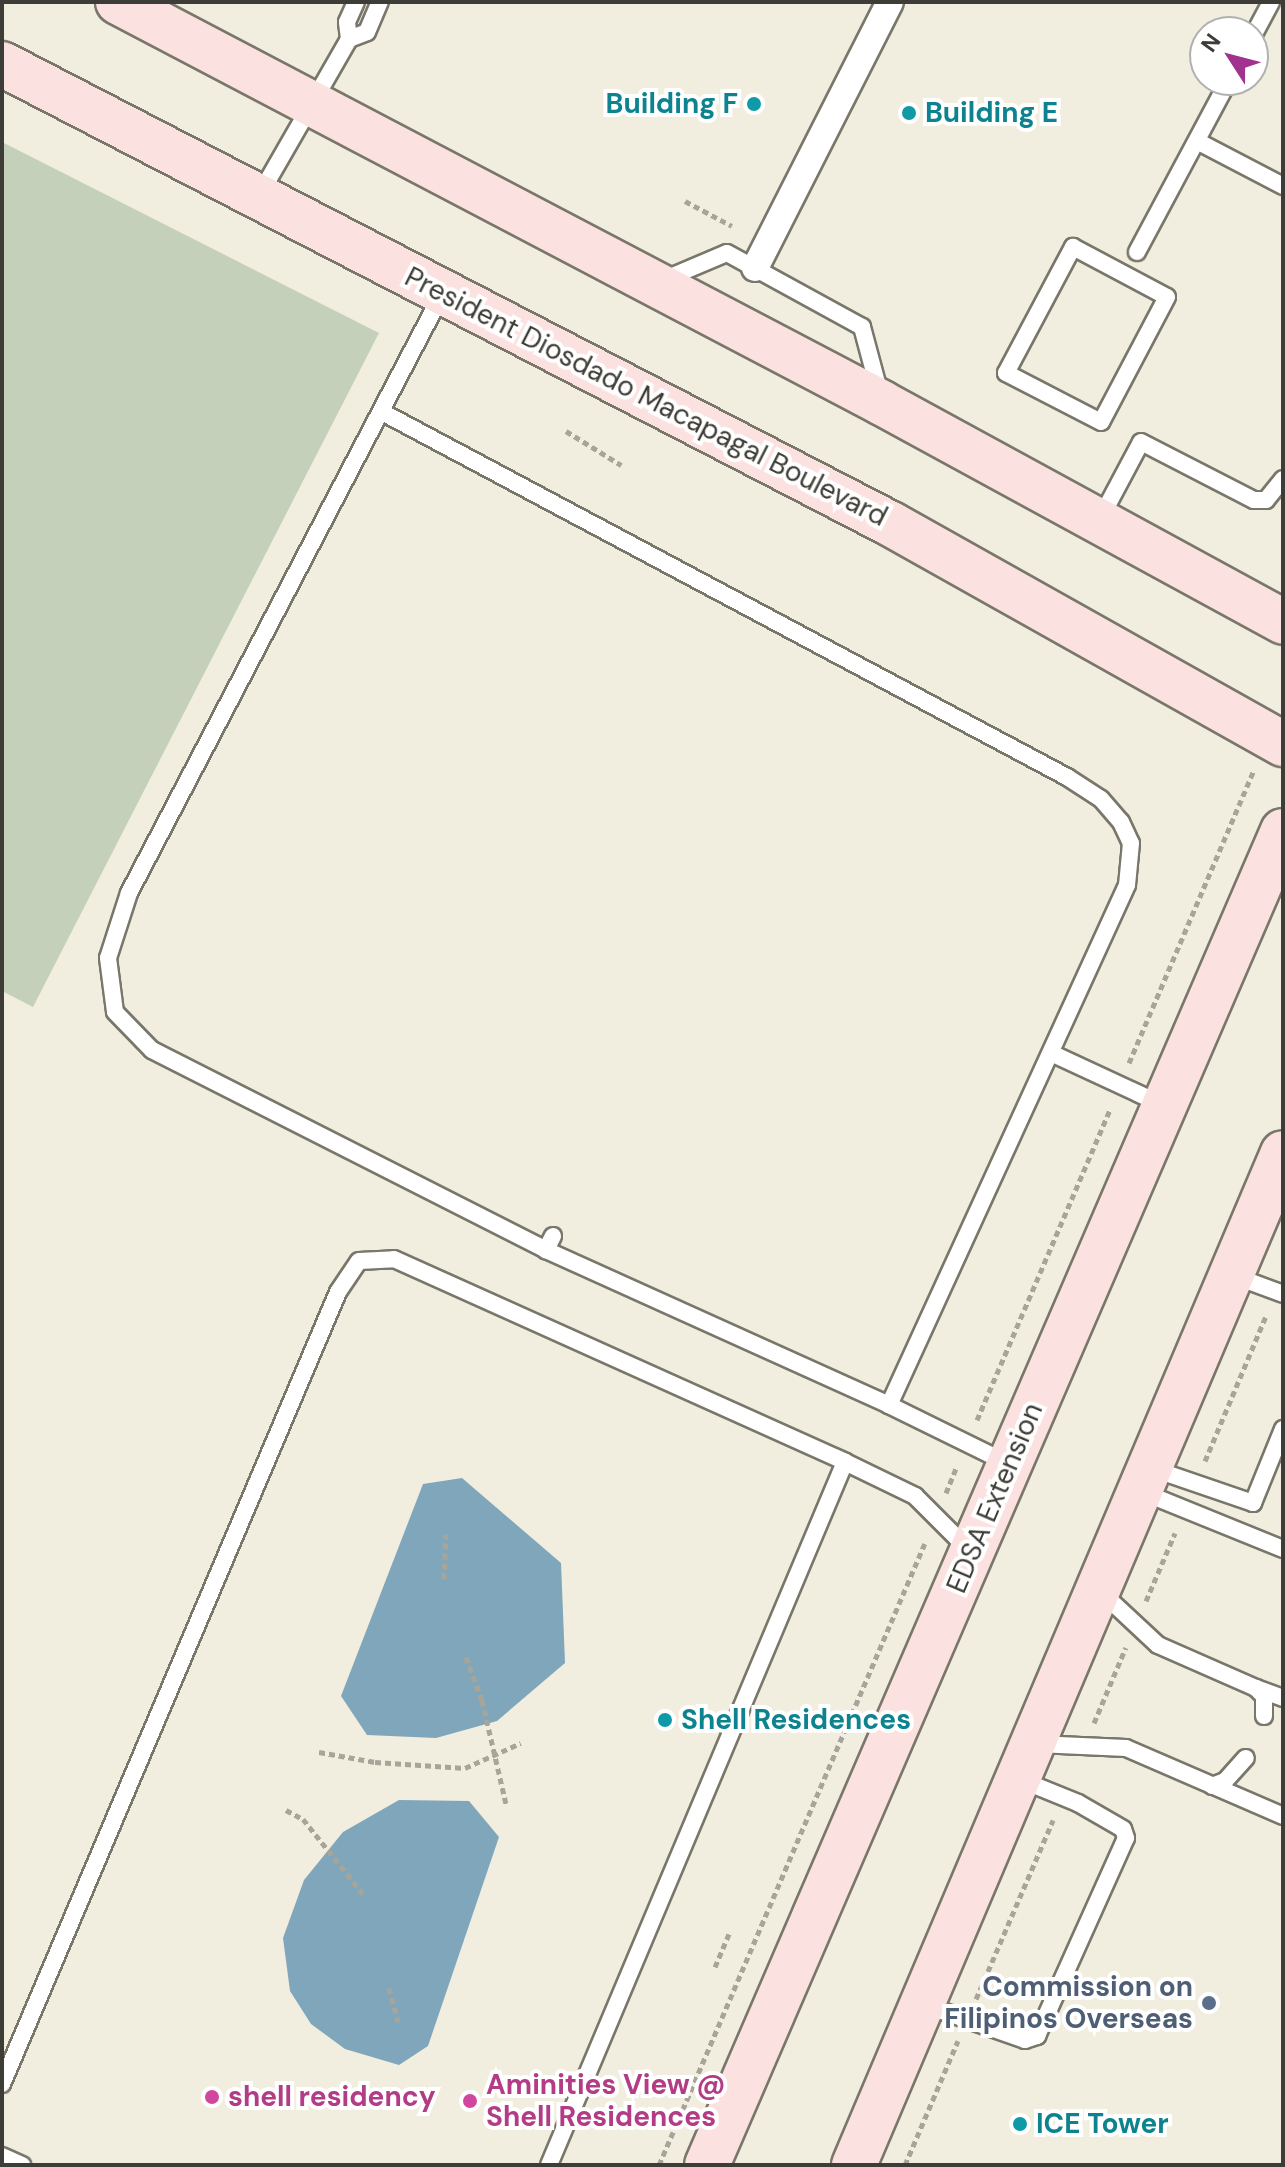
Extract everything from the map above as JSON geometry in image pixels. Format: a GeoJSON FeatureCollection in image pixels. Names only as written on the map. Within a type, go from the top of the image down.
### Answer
{"type":"FeatureCollection","features":[{"type":"Feature","properties":{"kind":"main road"},"geometry":{"type":"LineString","coordinates":[[118,2],[651,285],[882,403],[1283,622]]}},
{"type":"Feature","properties":{"kind":"main road","name":"President Diosdado Macapagal Boulevard"},"geometry":{"type":"LineString","coordinates":[[2,64],[891,524],[1283,744]]}},
{"type":"Feature","properties":{"kind":"main road","name":"EDSA Extension"},"geometry":{"type":"LineString","coordinates":[[707,2165],[1283,831]]}},
{"type":"Feature","properties":{"kind":"main road"},"geometry":{"type":"LineString","coordinates":[[854,2165],[1100,1591],[1283,1153]]}},
{"type":"Feature","properties":{"kind":"street"},"geometry":{"type":"LineString","coordinates":[[755,268],[890,2]]}},
{"type":"Feature","properties":{"kind":"lane"},"geometry":{"type":"LineString","coordinates":[[260,195],[349,39],[347,22],[356,2]]}},
{"type":"Feature","properties":{"kind":"lane"},"geometry":{"type":"LineString","coordinates":[[349,39],[367,32],[380,2]]}},
{"type":"Feature","properties":{"kind":"lane"},"geometry":{"type":"LineString","coordinates":[[1137,252],[1221,96]]}},
{"type":"Feature","properties":{"kind":"lane"},"geometry":{"type":"LineString","coordinates":[[1197,141],[1282,183]]}},
{"type":"Feature","properties":{"kind":"lane"},"geometry":{"type":"LineString","coordinates":[[1073,247],[1167,297],[1101,422],[1006,373],[1073,247]]}},
{"type":"Feature","properties":{"kind":"lane"},"geometry":{"type":"LineString","coordinates":[[651,285],[727,253],[862,327],[882,403]]}},
{"type":"Feature","properties":{"kind":"lane"},"geometry":{"type":"LineString","coordinates":[[443,293],[129,893],[108,958],[115,1012],[152,1050],[1010,1465]]}},
{"type":"Feature","properties":{"kind":"lane"},"geometry":{"type":"LineString","coordinates":[[382,412],[1067,777],[1101,799],[1131,843],[1130,875],[1109,927],[889,1405]]}},
{"type":"Feature","properties":{"kind":"lane"},"geometry":{"type":"LineString","coordinates":[[1098,523],[1141,442],[1254,500],[1266,500],[1283,479]]}},
{"type":"Feature","properties":{"kind":"lane"},"geometry":{"type":"LineString","coordinates":[[1051,1053],[1164,1106]]}},
{"type":"Feature","properties":{"kind":"lane"},"geometry":{"type":"LineString","coordinates":[[2,2084],[331,1307],[359,1261],[394,1259],[845,1462],[915,1496],[971,1553]]}},
{"type":"Feature","properties":{"kind":"lane"},"geometry":{"type":"LineString","coordinates":[[1231,1275],[1283,1294]]}},
{"type":"Feature","properties":{"kind":"lane"},"geometry":{"type":"LineString","coordinates":[[1145,1479],[1257,1505],[1283,1429]]}},
{"type":"Feature","properties":{"kind":"lane"},"geometry":{"type":"LineString","coordinates":[[549,2165],[845,1462]]}},
{"type":"Feature","properties":{"kind":"lane"},"geometry":{"type":"LineString","coordinates":[[1145,1479],[1283,1549]]}},
{"type":"Feature","properties":{"kind":"lane"},"geometry":{"type":"LineString","coordinates":[[1100,1591],[1158,1645],[1283,1698]]}},
{"type":"Feature","properties":{"kind":"lane"},"geometry":{"type":"LineString","coordinates":[[1256,1688],[1264,1696],[1264,1716]]}},
{"type":"Feature","properties":{"kind":"lane"},"geometry":{"type":"LineString","coordinates":[[1025,1762],[1126,1748],[1283,1816]]}},
{"type":"Feature","properties":{"kind":"lane"},"geometry":{"type":"LineString","coordinates":[[1212,1786],[1225,1781],[1246,1758]]}},
{"type":"Feature","properties":{"kind":"lane"},"geometry":{"type":"LineString","coordinates":[[922,2004],[1025,2040],[1037,2036],[1126,1838],[1123,1829],[1078,1803],[1025,1762]]}},
{"type":"Feature","properties":{"kind":"lane"},"geometry":{"type":"LineString","coordinates":[[2,2156],[22,2165]]}},
{"type":"Feature","properties":{"kind":"path"},"geometry":{"type":"LineString","coordinates":[[685,201],[736,228]]}},
{"type":"Feature","properties":{"kind":"path"},"geometry":{"type":"LineString","coordinates":[[566,431],[621,465]]}},
{"type":"Feature","properties":{"kind":"path"},"geometry":{"type":"LineString","coordinates":[[444,1579],[446,1534]]}},
{"type":"Feature","properties":{"kind":"path"},"geometry":{"type":"LineString","coordinates":[[466,1657],[506,1804]]}},
{"type":"Feature","properties":{"kind":"path"},"geometry":{"type":"LineString","coordinates":[[319,1752],[425,1767],[465,1768],[495,1758],[521,1743]]}},
{"type":"Feature","properties":{"kind":"path"},"geometry":{"type":"LineString","coordinates":[[286,1810],[303,1819],[363,1894]]}},
{"type":"Feature","properties":{"kind":"path"},"geometry":{"type":"LineString","coordinates":[[715,1967],[730,1931]]}},
{"type":"Feature","properties":{"kind":"path"},"geometry":{"type":"LineString","coordinates":[[389,1988],[398,2022]]}},
{"type":"Feature","properties":{"kind":"green space"},"geometry":{"type":"Polygon","coordinates":[[[2,142],[379,333],[33,1007],[2,991],[2,142]]]}},
{"type":"Feature","properties":{"kind":"water"},"geometry":{"type":"Polygon","coordinates":[[[462,1478],[561,1563],[565,1663],[497,1721],[436,1738],[367,1735],[341,1696],[423,1484],[462,1478]]]}},
{"type":"Feature","properties":{"kind":"water"},"geometry":{"type":"Polygon","coordinates":[[[399,1800],[469,1801],[499,1837],[428,2046],[399,2065],[345,2049],[311,2024],[290,1991],[283,1938],[304,1880],[343,1832],[399,1800]]]}},
{"type":"Feature","properties":{"kind":"place","name":"Building F"},"geometry":{"type":"Point","coordinates":[754,104]}},
{"type":"Feature","properties":{"kind":"place","name":"Building E"},"geometry":{"type":"Point","coordinates":[909,113]}},
{"type":"Feature","properties":{"kind":"place","name":"Shell Residences"},"geometry":{"type":"Point","coordinates":[665,1720]}},
{"type":"Feature","properties":{"kind":"place","name":"Commission on Filipinos Overseas"},"geometry":{"type":"Point","coordinates":[1209,2003]}},
{"type":"Feature","properties":{"kind":"place","name":"shell residency"},"geometry":{"type":"Point","coordinates":[212,2097]}},
{"type":"Feature","properties":{"kind":"place","name":"Aminities View @ Shell Residences"},"geometry":{"type":"Point","coordinates":[470,2101]}},
{"type":"Feature","properties":{"kind":"place","name":"ICE Tower"},"geometry":{"type":"Point","coordinates":[1020,2124]}}]}
